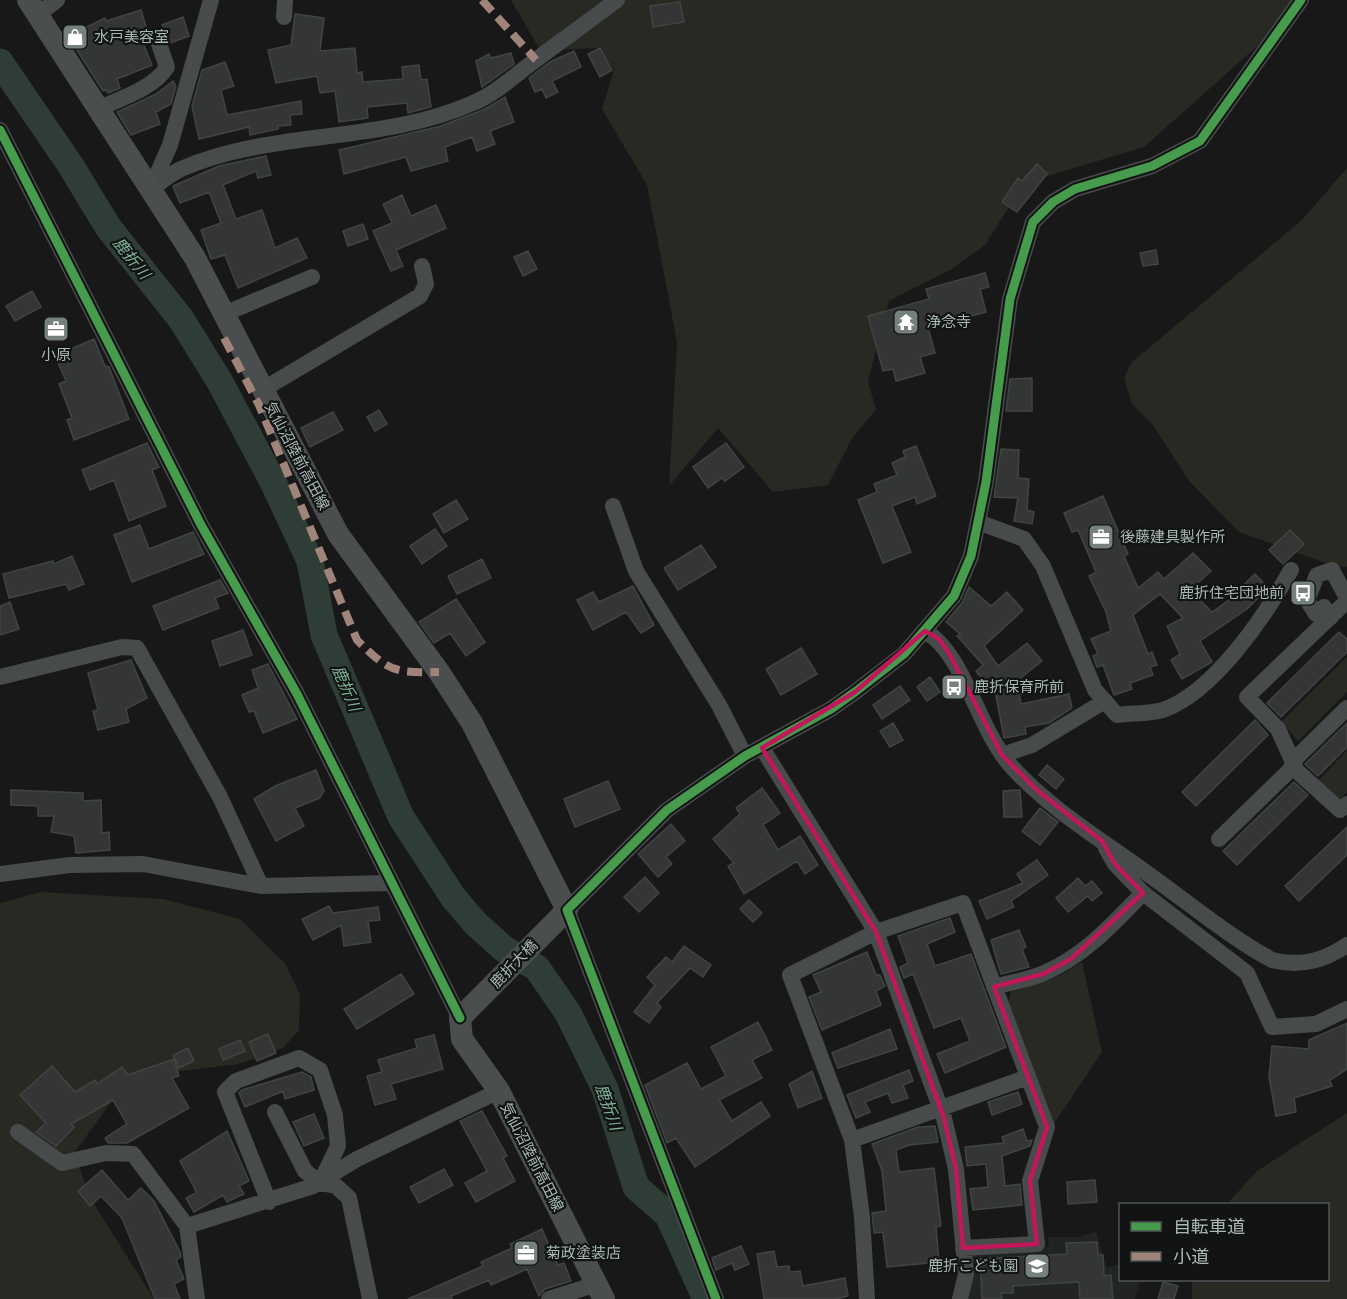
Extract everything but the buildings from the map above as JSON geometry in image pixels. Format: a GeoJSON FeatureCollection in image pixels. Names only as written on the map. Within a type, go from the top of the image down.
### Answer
{"type":"FeatureCollection","features":[{"type":"Feature","properties":{"kind":"main road","name":"気仙沼陸前高田線"},"geometry":{"type":"LineString","coordinates":[[32,8],[195,258],[338,534],[439,672],[472,723],[567,910]]}},
{"type":"Feature","properties":{"kind":"main road","name":"鹿折大橋"},"geometry":{"type":"LineString","coordinates":[[460,1018],[567,910]]}},
{"type":"Feature","properties":{"kind":"main road","name":"気仙沼陸前高田線"},"geometry":{"type":"LineString","coordinates":[[460,1018],[462,1040],[499,1091],[600,1292]]}},
{"type":"Feature","properties":{"kind":"street"},"geometry":{"type":"LineString","coordinates":[[32,8],[57,0]]}},
{"type":"Feature","properties":{"kind":"street"},"geometry":{"type":"LineString","coordinates":[[151,189],[170,145],[211,0]]}},
{"type":"Feature","properties":{"kind":"street"},"geometry":{"type":"LineString","coordinates":[[284,17],[285,0]]}},
{"type":"Feature","properties":{"kind":"street"},"geometry":{"type":"LineString","coordinates":[[151,189],[179,170],[219,156],[261,147],[375,130],[431,117],[474,103],[506,83],[617,0]]}},
{"type":"Feature","properties":{"kind":"street"},"geometry":{"type":"LineString","coordinates":[[716,1299],[567,910],[667,810],[745,756],[831,709],[855,693],[904,654],[954,596],[971,556],[986,482],[1010,299],[1033,222],[1053,202],[1075,189],[1152,166],[1200,141],[1301,0]]}},
{"type":"Feature","properties":{"kind":"street"},"geometry":{"type":"LineString","coordinates":[[98,109],[145,87],[163,74],[167,67],[158,41]]}},
{"type":"Feature","properties":{"kind":"street"},"geometry":{"type":"LineString","coordinates":[[0,130],[201,525],[297,694],[390,883],[460,1018]]}},
{"type":"Feature","properties":{"kind":"street"},"geometry":{"type":"LineString","coordinates":[[262,390],[420,296],[426,284],[422,266]]}},
{"type":"Feature","properties":{"kind":"street"},"geometry":{"type":"LineString","coordinates":[[224,314],[312,277]]}},
{"type":"Feature","properties":{"kind":"street"},"geometry":{"type":"LineString","coordinates":[[613,506],[636,571],[719,705],[745,756]]}},
{"type":"Feature","properties":{"kind":"street"},"geometry":{"type":"LineString","coordinates":[[978,522],[1024,539],[1043,566],[1095,690],[1117,715],[1162,710],[1199,691],[1268,611],[1290,570]]}},
{"type":"Feature","properties":{"kind":"street"},"geometry":{"type":"LineString","coordinates":[[1327,612],[1316,614],[1307,600],[1317,575],[1332,570],[1346,596],[1327,612],[1247,697],[1278,729],[1297,771],[1340,810],[1347,804]]}},
{"type":"Feature","properties":{"kind":"street"},"geometry":{"type":"LineString","coordinates":[[925,631],[939,639],[950,655],[1002,755],[1038,791],[1102,841],[1272,960],[1288,964],[1307,962],[1334,953],[1347,945]]}},
{"type":"Feature","properties":{"kind":"street"},"geometry":{"type":"LineString","coordinates":[[0,677],[122,647],[137,648],[220,796],[261,886]]}},
{"type":"Feature","properties":{"kind":"street"},"geometry":{"type":"LineString","coordinates":[[1002,755],[1032,745],[1105,701]]}},
{"type":"Feature","properties":{"kind":"street"},"geometry":{"type":"LineString","coordinates":[[1219,839],[1291,770],[1293,761],[1347,708]]}},
{"type":"Feature","properties":{"kind":"street"},"geometry":{"type":"LineString","coordinates":[[762,748],[876,932],[940,1108],[956,1169],[966,1274],[960,1299]]}},
{"type":"Feature","properties":{"kind":"street"},"geometry":{"type":"LineString","coordinates":[[1102,841],[1114,864],[1143,893],[1247,973],[1272,1027],[1317,1024],[1347,1009]]}},
{"type":"Feature","properties":{"kind":"street"},"geometry":{"type":"LineString","coordinates":[[0,874],[70,866],[143,864],[261,886],[390,883]]}},
{"type":"Feature","properties":{"kind":"street"},"geometry":{"type":"LineString","coordinates":[[994,987],[1043,974],[1071,959],[1102,935],[1143,893]]}},
{"type":"Feature","properties":{"kind":"street"},"geometry":{"type":"LineString","coordinates":[[867,1299],[862,1218],[852,1140],[790,975],[876,932],[963,903],[1047,1127],[1030,1181],[1037,1244],[963,1248]]}},
{"type":"Feature","properties":{"kind":"street"},"geometry":{"type":"LineString","coordinates":[[269,1202],[225,1092],[236,1081],[299,1058],[320,1070],[335,1115],[338,1146],[320,1183]]}},
{"type":"Feature","properties":{"kind":"street"},"geometry":{"type":"LineString","coordinates":[[852,1140],[1028,1077]]}},
{"type":"Feature","properties":{"kind":"street"},"geometry":{"type":"LineString","coordinates":[[187,1226],[269,1202],[320,1183],[357,1159],[499,1091]]}},
{"type":"Feature","properties":{"kind":"street"},"geometry":{"type":"LineString","coordinates":[[275,1112],[305,1171],[320,1183],[336,1186],[350,1198],[370,1299]]}},
{"type":"Feature","properties":{"kind":"street"},"geometry":{"type":"LineString","coordinates":[[18,1132],[62,1163],[106,1153],[133,1154],[187,1226],[197,1299]]}},
{"type":"Feature","properties":{"kind":"street"},"geometry":{"type":"LineString","coordinates":[[549,1299],[600,1292]]}},
{"type":"Feature","properties":{"kind":"highlighted area"},"geometry":{"type":"Polygon","coordinates":[[[925,631],[939,639],[950,655],[1002,755],[1038,791],[1102,841],[1115,864],[1143,893],[1071,959],[1043,974],[994,987],[1047,1127],[1030,1181],[1037,1244],[963,1248],[956,1169],[944,1118],[876,932],[762,748],[855,692],[925,631]]]}},
{"type":"Feature","properties":{"kind":"shaded area"},"geometry":{"type":"Polygon","coordinates":[[[511,0],[1309,0],[1144,147],[1024,183],[985,245],[952,269],[889,301],[868,381],[876,410],[852,438],[828,485],[773,492],[718,428],[669,486],[677,342],[647,185],[602,109],[614,70],[600,48],[540,50],[511,0]]]}},
{"type":"Feature","properties":{"kind":"shaded area"},"geometry":{"type":"Polygon","coordinates":[[[1347,168],[1347,567],[1334,566],[1239,532],[1189,481],[1153,425],[1132,404],[1124,378],[1132,362],[1302,220],[1347,168]]]}},
{"type":"Feature","properties":{"kind":"shaded area"},"geometry":{"type":"Polygon","coordinates":[[[1347,657],[1347,692],[1298,741],[1281,722],[1347,657]]]}},
{"type":"Feature","properties":{"kind":"shaded area"},"geometry":{"type":"Polygon","coordinates":[[[1347,750],[1347,792],[1338,801],[1318,781],[1347,750]]]}},
{"type":"Feature","properties":{"kind":"shaded area"},"geometry":{"type":"Polygon","coordinates":[[[41,892],[163,899],[240,919],[286,965],[300,995],[299,1030],[283,1048],[239,1064],[173,1072],[121,1088],[75,1152],[89,1196],[154,1299],[0,1299],[0,903],[41,892]]]}},
{"type":"Feature","properties":{"kind":"shaded area"},"geometry":{"type":"Polygon","coordinates":[[[1082,962],[1102,1052],[1053,1125],[1008,1003],[1011,992],[1061,975],[1082,962]]]}},
{"type":"Feature","properties":{"kind":"shaded area"},"geometry":{"type":"Polygon","coordinates":[[[1347,1113],[1347,1299],[1192,1299],[1192,1281],[1329,1281],[1329,1203],[1228,1203],[1257,1171],[1347,1113]]]}},
{"type":"Feature","properties":{"kind":"shaded area","name":"鹿折こども園"},"geometry":{"type":"Polygon","coordinates":[[[1096,1232],[1107,1268],[1119,1264],[1119,1281],[1140,1281],[1135,1299],[967,1299],[968,1262],[974,1252],[1048,1247],[1049,1237],[1077,1237],[1096,1232]]]}},
{"type":"Feature","properties":{"kind":"waterway","name":"鹿折川"},"geometry":{"type":"LineString","coordinates":[[0,62],[71,166],[108,227],[181,319],[220,382],[274,484],[310,561],[324,635],[401,817],[453,897],[475,923],[504,949],[537,968],[568,1013],[605,1089],[636,1187],[668,1215],[706,1299]]}},
{"type":"Feature","properties":{"kind":"marked path"},"geometry":{"type":"LineString","coordinates":[[482,0],[536,60]]}},
{"type":"Feature","properties":{"kind":"marked path"},"geometry":{"type":"LineString","coordinates":[[224,338],[259,405],[357,640],[377,659],[394,668],[412,672],[439,672]]}},
{"type":"Feature","properties":{"kind":"cycle path"},"geometry":{"type":"LineString","coordinates":[[716,1299],[567,910],[667,810],[745,756],[831,709],[855,692],[904,654],[954,596],[971,556],[986,482],[1010,299],[1033,222],[1053,202],[1075,189],[1152,166],[1200,141],[1301,0]]}},
{"type":"Feature","properties":{"kind":"cycle path"},"geometry":{"type":"LineString","coordinates":[[0,130],[201,525],[297,694],[460,1018]]}},
{"type":"Feature","properties":{"kind":"place","name":"水戸美容室"},"geometry":{"type":"Point","coordinates":[75,37]}},
{"type":"Feature","properties":{"kind":"place","name":"浄念寺"},"geometry":{"type":"Point","coordinates":[906,322]}},
{"type":"Feature","properties":{"kind":"place","name":"小原"},"geometry":{"type":"Point","coordinates":[56,329]}},
{"type":"Feature","properties":{"kind":"place","name":"後藤建具製作所"},"geometry":{"type":"Point","coordinates":[1101,537]}},
{"type":"Feature","properties":{"kind":"place","name":"鹿折住宅団地前"},"geometry":{"type":"Point","coordinates":[1303,593]}},
{"type":"Feature","properties":{"kind":"place","name":"鹿折保育所前"},"geometry":{"type":"Point","coordinates":[954,687]}},
{"type":"Feature","properties":{"kind":"place","name":"菊政塗装店"},"geometry":{"type":"Point","coordinates":[526,1253]}},
{"type":"Feature","properties":{"kind":"place","name":"鹿折こども園"},"geometry":{"type":"Point","coordinates":[1037,1266]}}]}
